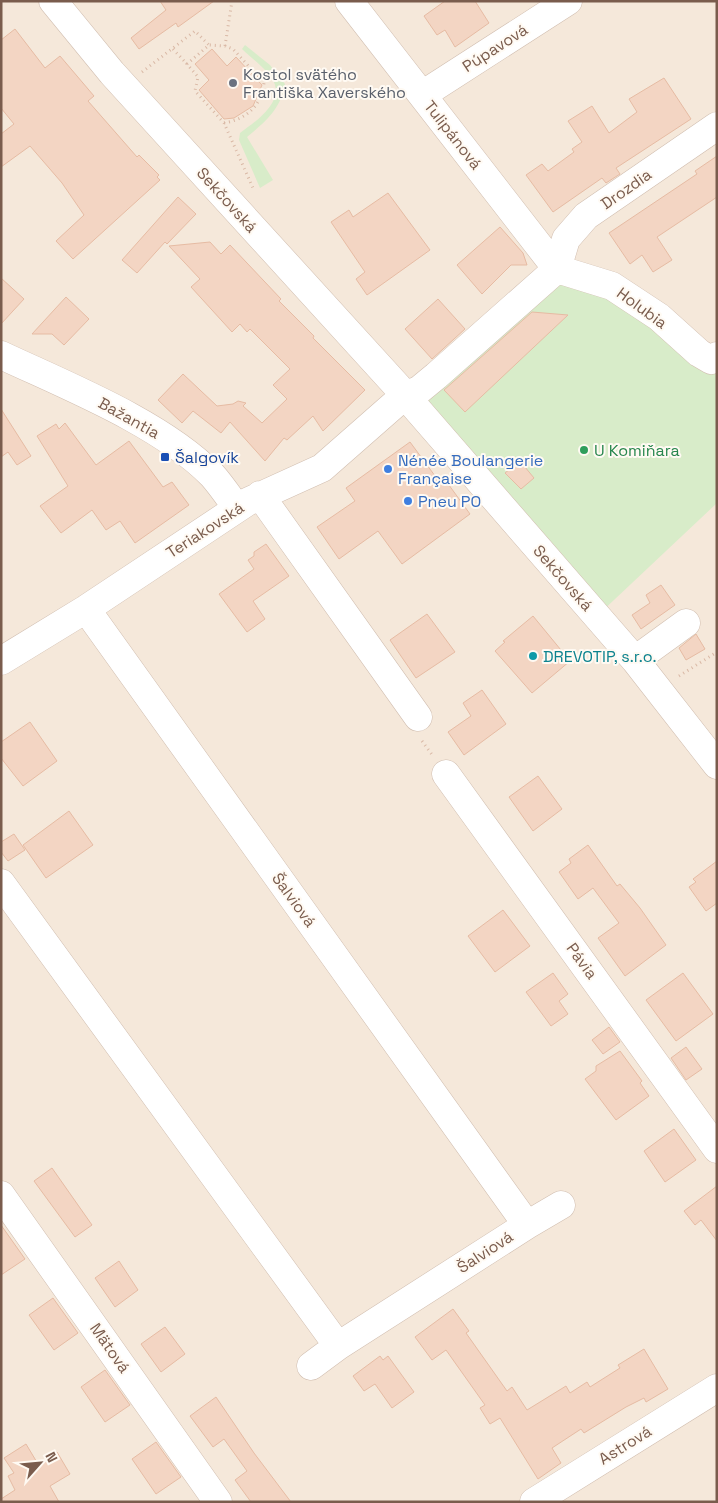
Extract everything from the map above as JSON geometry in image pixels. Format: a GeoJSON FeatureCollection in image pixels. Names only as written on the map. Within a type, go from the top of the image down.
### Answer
{"type":"FeatureCollection","features":[{"type":"Feature","properties":{"kind":"street","name":"Sekčovská"},"geometry":{"type":"LineString","coordinates":[[52,1],[112,73],[404,396],[635,660],[659,688],[717,765]]}},
{"type":"Feature","properties":{"kind":"street","name":"Tulipánová"},"geometry":{"type":"LineString","coordinates":[[349,1],[557,269]]}},
{"type":"Feature","properties":{"kind":"street","name":"Púpavová"},"geometry":{"type":"LineString","coordinates":[[422,95],[568,1]]}},
{"type":"Feature","properties":{"kind":"street","name":"Drozdia"},"geometry":{"type":"LineString","coordinates":[[557,269],[566,239],[586,216],[717,126]]}},
{"type":"Feature","properties":{"kind":"street"},"geometry":{"type":"LineString","coordinates":[[404,396],[424,385],[557,269]]}},
{"type":"Feature","properties":{"kind":"street","name":"Holubia"},"geometry":{"type":"LineString","coordinates":[[557,269],[612,286],[659,317],[699,353],[711,360],[717,356]]}},
{"type":"Feature","properties":{"kind":"street","name":"Bažantia"},"geometry":{"type":"LineString","coordinates":[[1,355],[108,406],[176,445],[249,502],[418,717]]}},
{"type":"Feature","properties":{"kind":"street","name":"Teriakovská"},"geometry":{"type":"LineString","coordinates":[[1,661],[86,609],[249,502],[322,468],[404,396]]}},
{"type":"Feature","properties":{"kind":"street","name":"Šalviová"},"geometry":{"type":"LineString","coordinates":[[86,609],[527,1225],[338,1346],[311,1366]]}},
{"type":"Feature","properties":{"kind":"street"},"geometry":{"type":"LineString","coordinates":[[635,660],[686,623]]}},
{"type":"Feature","properties":{"kind":"street","name":"Pávia"},"geometry":{"type":"LineString","coordinates":[[446,774],[717,1148]]}},
{"type":"Feature","properties":{"kind":"street"},"geometry":{"type":"LineString","coordinates":[[1,883],[338,1346]]}},
{"type":"Feature","properties":{"kind":"street","name":"Mätová"},"geometry":{"type":"LineString","coordinates":[[1,1195],[218,1502]]}},
{"type":"Feature","properties":{"kind":"street"},"geometry":{"type":"LineString","coordinates":[[527,1225],[561,1204]]}},
{"type":"Feature","properties":{"kind":"street","name":"Astrová"},"geometry":{"type":"LineString","coordinates":[[534,1502],[717,1388]]}},
{"type":"Feature","properties":{"kind":"path"},"geometry":{"type":"LineString","coordinates":[[225,46],[232,1]]}},
{"type":"Feature","properties":{"kind":"path"},"geometry":{"type":"LineString","coordinates":[[140,74],[195,31],[209,46]]}},
{"type":"Feature","properties":{"kind":"path"},"geometry":{"type":"LineString","coordinates":[[187,64],[209,46],[225,46],[233,49],[264,83],[262,96],[255,108],[244,116],[224,123]]}},
{"type":"Feature","properties":{"kind":"path"},"geometry":{"type":"LineString","coordinates":[[173,49],[198,77],[195,91],[224,123],[252,188],[246,196]]}},
{"type":"Feature","properties":{"kind":"path"},"geometry":{"type":"LineString","coordinates":[[659,688],[717,652]]}},
{"type":"Feature","properties":{"kind":"shaded area"},"geometry":{"type":"Polygon","coordinates":[[[1,1],[717,1],[717,1502],[1,1502],[1,1]]]}},
{"type":"Feature","properties":{"kind":"green space"},"geometry":{"type":"Polygon","coordinates":[[[245,45],[270,65],[285,84],[276,108],[247,137],[273,180],[260,188],[239,140],[240,133],[267,111],[272,104],[276,88],[266,71],[242,49],[245,45]]]}},
{"type":"Feature","properties":{"kind":"green space","name":"U Komiňara"},"geometry":{"type":"Polygon","coordinates":[[[557,269],[612,286],[717,366],[717,503],[597,616],[404,396],[557,269]]]}},
{"type":"Feature","properties":{"kind":"building"},"geometry":{"type":"Polygon","coordinates":[[[160,1],[214,1],[178,27],[176,23],[139,49],[131,38],[166,10],[160,1]]]}},
{"type":"Feature","properties":{"kind":"building"},"geometry":{"type":"Polygon","coordinates":[[[445,1],[475,1],[489,23],[455,47],[445,30],[437,35],[424,16],[445,1]]]}},
{"type":"Feature","properties":{"kind":"building"},"geometry":{"type":"Polygon","coordinates":[[[15,29],[45,68],[60,56],[94,96],[88,101],[137,157],[139,155],[159,175],[157,177],[160,180],[73,259],[56,241],[84,215],[62,183],[30,146],[1,167],[1,134],[14,124],[1,108],[1,40],[15,29]]]}},
{"type":"Feature","properties":{"kind":"building","name":"Kostol svätého Františka Xaverského"},"geometry":{"type":"Polygon","coordinates":[[[212,49],[227,66],[236,57],[262,85],[253,106],[234,118],[224,119],[199,90],[209,80],[195,64],[212,49]]]}},
{"type":"Feature","properties":{"kind":"building"},"geometry":{"type":"Polygon","coordinates":[[[664,78],[691,119],[616,168],[620,174],[606,183],[602,178],[553,212],[526,175],[542,164],[548,171],[574,152],[572,149],[582,142],[568,121],[592,106],[609,133],[637,112],[629,99],[664,78]]]}},
{"type":"Feature","properties":{"kind":"building"},"geometry":{"type":"Polygon","coordinates":[[[717,156],[717,197],[657,237],[672,260],[653,272],[642,255],[630,264],[609,233],[697,174],[695,171],[717,156]]]}},
{"type":"Feature","properties":{"kind":"building"},"geometry":{"type":"Polygon","coordinates":[[[388,193],[430,250],[367,295],[356,279],[365,272],[331,222],[349,210],[353,217],[388,193]]]}},
{"type":"Feature","properties":{"kind":"building"},"geometry":{"type":"Polygon","coordinates":[[[178,197],[196,214],[167,244],[165,242],[137,273],[122,260],[178,197]]]}},
{"type":"Feature","properties":{"kind":"building"},"geometry":{"type":"Polygon","coordinates":[[[500,227],[523,253],[527,265],[511,265],[482,294],[457,265],[500,227]]]}},
{"type":"Feature","properties":{"kind":"building"},"geometry":{"type":"Polygon","coordinates":[[[210,242],[221,254],[230,245],[281,299],[279,301],[314,336],[313,338],[365,390],[323,431],[313,416],[287,440],[284,438],[265,461],[230,422],[221,433],[193,411],[182,423],[158,400],[183,374],[217,406],[233,404],[238,401],[246,403],[243,406],[262,423],[287,399],[273,385],[290,369],[250,329],[247,332],[240,324],[232,332],[191,287],[200,279],[169,246],[210,242]]]}},
{"type":"Feature","properties":{"kind":"building"},"geometry":{"type":"Polygon","coordinates":[[[1,278],[24,299],[1,324],[1,278]]]}},
{"type":"Feature","properties":{"kind":"building"},"geometry":{"type":"Polygon","coordinates":[[[66,297],[89,319],[64,345],[52,334],[32,334],[66,297]]]}},
{"type":"Feature","properties":{"kind":"building"},"geometry":{"type":"Polygon","coordinates":[[[438,299],[465,329],[432,359],[405,329],[438,299]]]}},
{"type":"Feature","properties":{"kind":"building"},"geometry":{"type":"Polygon","coordinates":[[[532,312],[568,315],[465,412],[444,390],[532,312]]]}},
{"type":"Feature","properties":{"kind":"building"},"geometry":{"type":"Polygon","coordinates":[[[1,409],[31,456],[17,465],[8,452],[1,457],[1,409]]]}},
{"type":"Feature","properties":{"kind":"building"},"geometry":{"type":"Polygon","coordinates":[[[65,423],[96,465],[129,441],[163,487],[172,482],[189,505],[135,543],[120,521],[106,530],[92,510],[61,533],[40,506],[68,486],[37,436],[56,424],[59,429],[65,423]]]}},
{"type":"Feature","properties":{"kind":"building","name":"Pneu PO"},"geometry":{"type":"Polygon","coordinates":[[[410,442],[441,484],[446,481],[470,514],[402,564],[378,531],[339,559],[317,527],[355,501],[346,488],[410,442]]]}},
{"type":"Feature","properties":{"kind":"building"},"geometry":{"type":"Polygon","coordinates":[[[520,461],[534,478],[521,489],[505,473],[520,461]]]}},
{"type":"Feature","properties":{"kind":"building"},"geometry":{"type":"Polygon","coordinates":[[[266,544],[289,576],[253,601],[265,619],[247,632],[219,594],[254,569],[248,560],[254,556],[254,552],[266,544]]]}},
{"type":"Feature","properties":{"kind":"building"},"geometry":{"type":"Polygon","coordinates":[[[661,585],[675,605],[641,629],[632,615],[650,603],[646,595],[661,585]]]}},
{"type":"Feature","properties":{"kind":"building"},"geometry":{"type":"Polygon","coordinates":[[[427,614],[455,652],[416,678],[390,640],[427,614]]]}},
{"type":"Feature","properties":{"kind":"building","name":"DREVOTIP, s.r.o."},"geometry":{"type":"Polygon","coordinates":[[[533,616],[570,661],[532,693],[495,651],[505,642],[503,641],[533,616]]]}},
{"type":"Feature","properties":{"kind":"building"},"geometry":{"type":"Polygon","coordinates":[[[696,634],[705,649],[686,660],[679,648],[696,634]]]}},
{"type":"Feature","properties":{"kind":"building"},"geometry":{"type":"Polygon","coordinates":[[[482,690],[506,724],[464,755],[448,732],[471,716],[463,703],[482,690]]]}},
{"type":"Feature","properties":{"kind":"building"},"geometry":{"type":"Polygon","coordinates":[[[30,722],[57,761],[23,786],[1,758],[1,742],[30,722]]]}},
{"type":"Feature","properties":{"kind":"building"},"geometry":{"type":"Polygon","coordinates":[[[538,776],[562,809],[533,831],[509,797],[538,776]]]}},
{"type":"Feature","properties":{"kind":"building"},"geometry":{"type":"Polygon","coordinates":[[[69,811],[93,845],[46,878],[23,845],[69,811]]]}},
{"type":"Feature","properties":{"kind":"building"},"geometry":{"type":"Polygon","coordinates":[[[14,834],[25,850],[8,861],[1,852],[1,842],[14,834]]]}},
{"type":"Feature","properties":{"kind":"building"},"geometry":{"type":"Polygon","coordinates":[[[588,845],[617,886],[620,884],[640,908],[666,945],[625,976],[598,938],[619,923],[593,888],[578,899],[559,872],[571,863],[569,859],[588,845]]]}},
{"type":"Feature","properties":{"kind":"building"},"geometry":{"type":"Polygon","coordinates":[[[717,861],[717,903],[706,911],[689,887],[696,882],[693,879],[717,861]]]}},
{"type":"Feature","properties":{"kind":"building"},"geometry":{"type":"Polygon","coordinates":[[[503,910],[530,946],[495,972],[468,936],[503,910]]]}},
{"type":"Feature","properties":{"kind":"building"},"geometry":{"type":"Polygon","coordinates":[[[553,973],[568,994],[559,1001],[568,1014],[551,1026],[526,992],[553,973]]]}},
{"type":"Feature","properties":{"kind":"building"},"geometry":{"type":"Polygon","coordinates":[[[683,973],[713,1014],[676,1041],[646,1000],[683,973]]]}},
{"type":"Feature","properties":{"kind":"building"},"geometry":{"type":"Polygon","coordinates":[[[609,1027],[620,1042],[603,1054],[592,1040],[609,1027]]]}},
{"type":"Feature","properties":{"kind":"building"},"geometry":{"type":"Polygon","coordinates":[[[686,1047],[702,1069],[686,1080],[671,1058],[686,1047]]]}},
{"type":"Feature","properties":{"kind":"building"},"geometry":{"type":"Polygon","coordinates":[[[620,1051],[642,1081],[640,1083],[649,1096],[616,1120],[585,1079],[596,1071],[596,1066],[620,1051]]]}},
{"type":"Feature","properties":{"kind":"building"},"geometry":{"type":"Polygon","coordinates":[[[674,1129],[696,1160],[665,1182],[644,1151],[674,1129]]]}},
{"type":"Feature","properties":{"kind":"building"},"geometry":{"type":"Polygon","coordinates":[[[52,1168],[92,1225],[75,1237],[34,1181],[52,1168]]]}},
{"type":"Feature","properties":{"kind":"building"},"geometry":{"type":"Polygon","coordinates":[[[717,1186],[717,1241],[701,1220],[695,1225],[684,1211],[717,1186]]]}},
{"type":"Feature","properties":{"kind":"building"},"geometry":{"type":"Polygon","coordinates":[[[1,1225],[25,1259],[1,1275],[1,1225]]]}},
{"type":"Feature","properties":{"kind":"building"},"geometry":{"type":"Polygon","coordinates":[[[119,1261],[138,1290],[115,1307],[95,1278],[119,1261]]]}},
{"type":"Feature","properties":{"kind":"building"},"geometry":{"type":"Polygon","coordinates":[[[53,1298],[78,1333],[54,1350],[29,1315],[53,1298]]]}},
{"type":"Feature","properties":{"kind":"building"},"geometry":{"type":"Polygon","coordinates":[[[453,1309],[469,1331],[466,1333],[507,1391],[512,1387],[527,1410],[566,1386],[570,1393],[587,1382],[590,1387],[620,1368],[618,1365],[644,1349],[668,1389],[646,1402],[644,1398],[626,1407],[584,1433],[581,1429],[552,1448],[561,1463],[538,1479],[500,1418],[490,1424],[480,1408],[485,1405],[446,1350],[432,1360],[415,1337],[453,1309]]]}},
{"type":"Feature","properties":{"kind":"building"},"geometry":{"type":"Polygon","coordinates":[[[165,1327],[185,1354],[161,1372],[141,1344],[165,1327]]]}},
{"type":"Feature","properties":{"kind":"building"},"geometry":{"type":"Polygon","coordinates":[[[380,1356],[383,1360],[388,1356],[414,1392],[392,1408],[375,1384],[364,1391],[353,1376],[380,1356]]]}},
{"type":"Feature","properties":{"kind":"building"},"geometry":{"type":"Polygon","coordinates":[[[105,1370],[130,1405],[105,1422],[81,1387],[105,1370]]]}},
{"type":"Feature","properties":{"kind":"building"},"geometry":{"type":"Polygon","coordinates":[[[216,1397],[254,1453],[291,1502],[251,1502],[235,1480],[247,1471],[224,1439],[213,1447],[190,1416],[216,1397]]]}},
{"type":"Feature","properties":{"kind":"building"},"geometry":{"type":"Polygon","coordinates":[[[156,1442],[181,1477],[156,1494],[132,1459],[156,1442]]]}},
{"type":"Feature","properties":{"kind":"building"},"geometry":{"type":"Polygon","coordinates":[[[26,1444],[38,1464],[57,1452],[70,1474],[50,1486],[59,1502],[1,1502],[1,1499],[15,1490],[8,1476],[14,1473],[4,1458],[26,1444]]]}},
{"type":"Feature","properties":{"kind":"place","name":"Kostol svätého Františka Xaverského"},"geometry":{"type":"Point","coordinates":[233,83]}},
{"type":"Feature","properties":{"kind":"place","name":"U Komiňara"},"geometry":{"type":"Point","coordinates":[584,450]}},
{"type":"Feature","properties":{"kind":"place","name":"Šalgovík"},"geometry":{"type":"Point","coordinates":[165,457]}},
{"type":"Feature","properties":{"kind":"place","name":"Nénée Boulangerie Française"},"geometry":{"type":"Point","coordinates":[388,469]}},
{"type":"Feature","properties":{"kind":"place","name":"Pneu PO"},"geometry":{"type":"Point","coordinates":[408,501]}},
{"type":"Feature","properties":{"kind":"place","name":"DREVOTIP, s.r.o."},"geometry":{"type":"Point","coordinates":[533,656]}}]}
